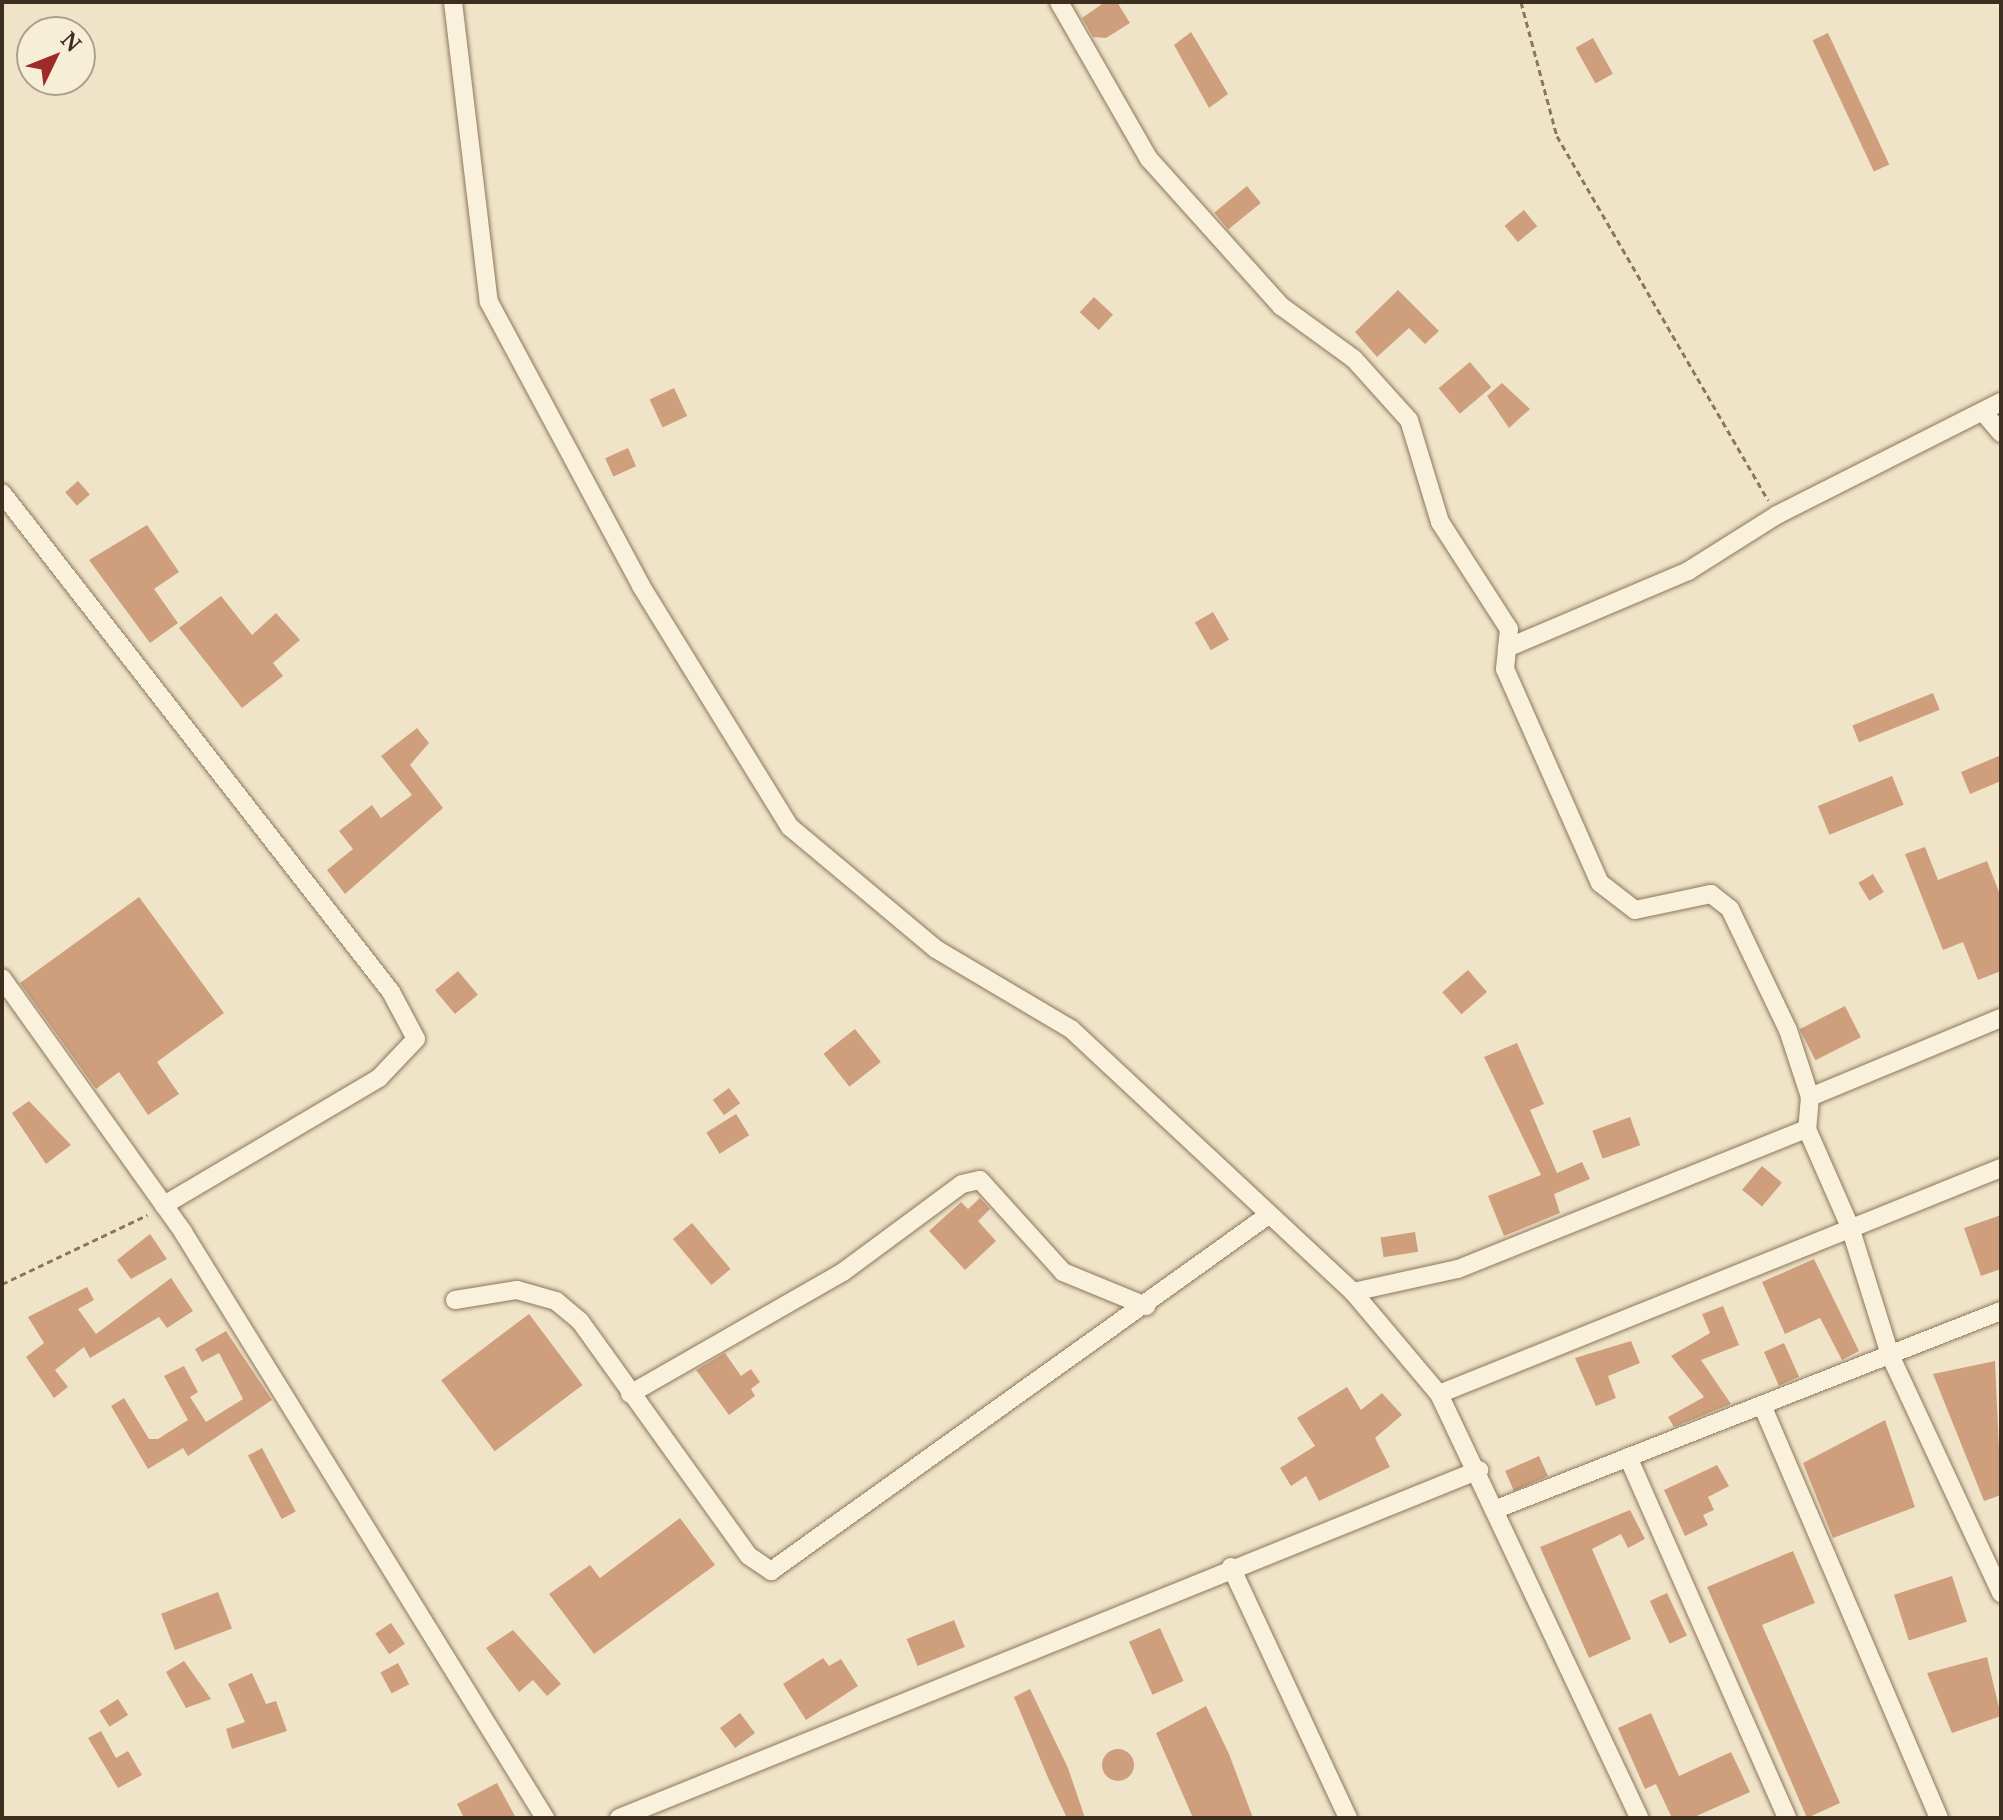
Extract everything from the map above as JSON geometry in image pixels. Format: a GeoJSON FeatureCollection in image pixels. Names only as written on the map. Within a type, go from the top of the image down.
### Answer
{"type":"FeatureCollection","features":[{"type":"Feature","properties":{"kind":"street"},"geometry":{"type":"LineString","coordinates":[[453,2],[489,302],[641,586],[790,827],[936,949],[1071,1029],[1267,1216],[1353,1292],[1439,1394],[1499,1508],[1639,1818]]}},
{"type":"Feature","properties":{"kind":"street"},"geometry":{"type":"LineString","coordinates":[[1059,2],[1149,159],[1281,306],[1354,359],[1409,420],[1440,522],[1509,629],[1505,669],[1600,883],[1621,905],[1649,912],[1720,895],[1788,1030],[1810,1097],[1807,1129],[1850,1227],[1890,1355],[2001,1593]]}},
{"type":"Feature","properties":{"kind":"street"},"geometry":{"type":"LineString","coordinates":[[1507,648],[1688,571],[1777,515],[1985,414],[2001,402]]}},
{"type":"Feature","properties":{"kind":"street"},"geometry":{"type":"LineString","coordinates":[[1985,414],[2001,433]]}},
{"type":"Feature","properties":{"kind":"street"},"geometry":{"type":"LineString","coordinates":[[2,493],[414,1030],[410,1052],[379,1078],[164,1205]]}},
{"type":"Feature","properties":{"kind":"street"},"geometry":{"type":"LineString","coordinates":[[2,978],[164,1205],[545,1818]]}},
{"type":"Feature","properties":{"kind":"street"},"geometry":{"type":"LineString","coordinates":[[1810,1097],[2001,1018]]}},
{"type":"Feature","properties":{"kind":"street"},"geometry":{"type":"LineString","coordinates":[[1353,1292],[1458,1269],[1807,1129]]}},
{"type":"Feature","properties":{"kind":"street"},"geometry":{"type":"LineString","coordinates":[[1439,1394],[2001,1168]]}},
{"type":"Feature","properties":{"kind":"street"},"geometry":{"type":"LineString","coordinates":[[630,1394],[843,1272],[962,1184],[980,1180],[1063,1272],[1146,1306]]}},
{"type":"Feature","properties":{"kind":"street"},"geometry":{"type":"LineString","coordinates":[[455,1300],[517,1290],[556,1301],[580,1321],[749,1556],[771,1571],[1146,1306],[1267,1216]]}},
{"type":"Feature","properties":{"kind":"street"},"geometry":{"type":"LineString","coordinates":[[1499,1508],[2001,1311]]}},
{"type":"Feature","properties":{"kind":"street"},"geometry":{"type":"LineString","coordinates":[[1762,1405],[1939,1818]]}},
{"type":"Feature","properties":{"kind":"street"},"geometry":{"type":"LineString","coordinates":[[1628,1457],[1787,1818]]}},
{"type":"Feature","properties":{"kind":"street"},"geometry":{"type":"LineString","coordinates":[[619,1818],[1231,1567],[1479,1470]]}},
{"type":"Feature","properties":{"kind":"street"},"geometry":{"type":"LineString","coordinates":[[1231,1567],[1348,1818]]}},
{"type":"Feature","properties":{"kind":"path"},"geometry":{"type":"LineString","coordinates":[[1521,2],[1557,136],[1714,418],[1777,515]]}},
{"type":"Feature","properties":{"kind":"path"},"geometry":{"type":"LineString","coordinates":[[2,1284],[164,1205]]}},
{"type":"Feature","properties":{"kind":"building"},"geometry":{"type":"Polygon","coordinates":[[[1105,2],[1117,2],[1130,23],[1106,38],[1093,37],[1082,18],[1105,2]]]}},
{"type":"Feature","properties":{"kind":"building"},"geometry":{"type":"Polygon","coordinates":[[[1191,32],[1228,94],[1209,108],[1174,45],[1191,32]]]}},
{"type":"Feature","properties":{"kind":"building"},"geometry":{"type":"Polygon","coordinates":[[[1828,33],[1889,164],[1874,172],[1813,40],[1828,33]]]}},
{"type":"Feature","properties":{"kind":"building"},"geometry":{"type":"Polygon","coordinates":[[[1593,38],[1613,74],[1595,84],[1576,48],[1593,38]]]}},
{"type":"Feature","properties":{"kind":"building"},"geometry":{"type":"Polygon","coordinates":[[[1247,186],[1261,203],[1228,230],[1214,212],[1247,186]]]}},
{"type":"Feature","properties":{"kind":"building"},"geometry":{"type":"Polygon","coordinates":[[[1524,210],[1537,226],[1518,242],[1505,226],[1524,210]]]}},
{"type":"Feature","properties":{"kind":"building"},"geometry":{"type":"Polygon","coordinates":[[[1398,290],[1439,331],[1425,344],[1409,328],[1377,357],[1355,332],[1398,290]]]}},
{"type":"Feature","properties":{"kind":"building"},"geometry":{"type":"Polygon","coordinates":[[[1094,297],[1113,315],[1099,330],[1080,312],[1094,297]]]}},
{"type":"Feature","properties":{"kind":"building"},"geometry":{"type":"Polygon","coordinates":[[[1470,362],[1491,387],[1460,414],[1439,388],[1470,362]]]}},
{"type":"Feature","properties":{"kind":"building"},"geometry":{"type":"Polygon","coordinates":[[[1502,383],[1530,409],[1509,428],[1487,396],[1502,383]]]}},
{"type":"Feature","properties":{"kind":"building"},"geometry":{"type":"Polygon","coordinates":[[[674,388],[687,416],[663,428],[650,399],[674,388]]]}},
{"type":"Feature","properties":{"kind":"building"},"geometry":{"type":"Polygon","coordinates":[[[628,448],[636,466],[613,476],[605,458],[628,448]]]}},
{"type":"Feature","properties":{"kind":"building"},"geometry":{"type":"Polygon","coordinates":[[[78,481],[90,495],[77,506],[65,492],[78,481]]]}},
{"type":"Feature","properties":{"kind":"building"},"geometry":{"type":"Polygon","coordinates":[[[147,525],[179,572],[154,589],[178,623],[150,643],[89,560],[147,525]]]}},
{"type":"Feature","properties":{"kind":"building"},"geometry":{"type":"Polygon","coordinates":[[[221,596],[252,635],[276,613],[300,640],[273,663],[283,676],[242,708],[179,628],[221,596]]]}},
{"type":"Feature","properties":{"kind":"building"},"geometry":{"type":"Polygon","coordinates":[[[1213,612],[1229,640],[1211,650],[1195,622],[1213,612]]]}},
{"type":"Feature","properties":{"kind":"building"},"geometry":{"type":"Polygon","coordinates":[[[1933,693],[1940,710],[1859,742],[1852,726],[1933,693]]]}},
{"type":"Feature","properties":{"kind":"building"},"geometry":{"type":"Polygon","coordinates":[[[417,728],[429,743],[410,765],[443,808],[345,894],[327,870],[353,849],[339,831],[372,805],[381,818],[412,795],[381,756],[417,728]]]}},
{"type":"Feature","properties":{"kind":"building"},"geometry":{"type":"Polygon","coordinates":[[[2001,755],[2001,781],[1970,794],[1961,772],[2001,755]]]}},
{"type":"Feature","properties":{"kind":"building"},"geometry":{"type":"Polygon","coordinates":[[[1892,776],[1904,805],[1829,835],[1818,806],[1892,776]]]}},
{"type":"Feature","properties":{"kind":"building"},"geometry":{"type":"Polygon","coordinates":[[[1925,847],[1938,880],[1987,861],[2001,897],[2001,971],[1978,980],[1963,942],[1943,950],[1905,854],[1925,847]]]}},
{"type":"Feature","properties":{"kind":"building"},"geometry":{"type":"Polygon","coordinates":[[[1873,874],[1884,892],[1869,901],[1858,883],[1873,874]]]}},
{"type":"Feature","properties":{"kind":"building"},"geometry":{"type":"Polygon","coordinates":[[[139,897],[224,1013],[157,1062],[179,1094],[148,1115],[119,1072],[96,1089],[20,983],[139,897]]]}},
{"type":"Feature","properties":{"kind":"building"},"geometry":{"type":"Polygon","coordinates":[[[1468,970],[1487,992],[1461,1014],[1442,992],[1468,970]]]}},
{"type":"Feature","properties":{"kind":"building"},"geometry":{"type":"Polygon","coordinates":[[[458,971],[478,995],[455,1014],[435,990],[458,971]]]}},
{"type":"Feature","properties":{"kind":"building"},"geometry":{"type":"Polygon","coordinates":[[[1845,1006],[1861,1037],[1815,1060],[1800,1029],[1845,1006]]]}},
{"type":"Feature","properties":{"kind":"building"},"geometry":{"type":"Polygon","coordinates":[[[855,1029],[881,1062],[849,1087],[823,1054],[855,1029]]]}},
{"type":"Feature","properties":{"kind":"building"},"geometry":{"type":"Polygon","coordinates":[[[1517,1043],[1544,1104],[1530,1110],[1557,1173],[1582,1162],[1590,1179],[1554,1194],[1560,1213],[1504,1236],[1488,1196],[1541,1175],[1484,1057],[1517,1043]]]}},
{"type":"Feature","properties":{"kind":"building"},"geometry":{"type":"Polygon","coordinates":[[[729,1088],[740,1103],[724,1115],[713,1100],[729,1088]]]}},
{"type":"Feature","properties":{"kind":"building"},"geometry":{"type":"Polygon","coordinates":[[[29,1101],[71,1145],[46,1164],[12,1113],[29,1101]]]}},
{"type":"Feature","properties":{"kind":"building"},"geometry":{"type":"Polygon","coordinates":[[[736,1114],[749,1135],[720,1154],[706,1133],[736,1114]]]}},
{"type":"Feature","properties":{"kind":"building"},"geometry":{"type":"Polygon","coordinates":[[[1630,1117],[1640,1145],[1603,1159],[1592,1131],[1630,1117]]]}},
{"type":"Feature","properties":{"kind":"building"},"geometry":{"type":"Polygon","coordinates":[[[1762,1166],[1782,1183],[1762,1206],[1742,1190],[1762,1166]]]}},
{"type":"Feature","properties":{"kind":"building"},"geometry":{"type":"Polygon","coordinates":[[[980,1198],[990,1209],[978,1221],[996,1241],[965,1270],[929,1231],[961,1202],[968,1209],[980,1198]]]}},
{"type":"Feature","properties":{"kind":"building"},"geometry":{"type":"Polygon","coordinates":[[[2001,1215],[2001,1269],[1981,1276],[1964,1228],[2001,1215]]]}},
{"type":"Feature","properties":{"kind":"building"},"geometry":{"type":"Polygon","coordinates":[[[692,1223],[731,1269],[711,1285],[673,1239],[692,1223]]]}},
{"type":"Feature","properties":{"kind":"building"},"geometry":{"type":"Polygon","coordinates":[[[1415,1232],[1418,1252],[1384,1257],[1380,1237],[1415,1232]]]}},
{"type":"Feature","properties":{"kind":"building"},"geometry":{"type":"Polygon","coordinates":[[[150,1234],[167,1259],[131,1279],[117,1260],[150,1234]]]}},
{"type":"Feature","properties":{"kind":"building"},"geometry":{"type":"Polygon","coordinates":[[[1814,1259],[1859,1351],[1842,1360],[1820,1318],[1785,1334],[1762,1282],[1814,1259]]]}},
{"type":"Feature","properties":{"kind":"building"},"geometry":{"type":"Polygon","coordinates":[[[171,1278],[193,1311],[167,1328],[159,1317],[90,1358],[84,1347],[55,1370],[68,1387],[54,1398],[26,1357],[44,1343],[28,1317],[87,1287],[94,1300],[78,1309],[96,1334],[171,1278]]]}},
{"type":"Feature","properties":{"kind":"building"},"geometry":{"type":"Polygon","coordinates":[[[1723,1306],[1739,1345],[1701,1360],[1731,1404],[1674,1427],[1668,1417],[1704,1397],[1671,1356],[1710,1333],[1702,1314],[1723,1306]]]}},
{"type":"Feature","properties":{"kind":"building"},"geometry":{"type":"Polygon","coordinates":[[[529,1314],[583,1385],[495,1451],[441,1380],[529,1314]]]}},
{"type":"Feature","properties":{"kind":"building"},"geometry":{"type":"Polygon","coordinates":[[[226,1331],[272,1400],[188,1456],[183,1448],[148,1469],[111,1406],[124,1398],[149,1439],[158,1439],[188,1420],[164,1376],[184,1366],[198,1392],[190,1397],[206,1422],[243,1399],[219,1353],[202,1362],[195,1349],[226,1331]]]}},
{"type":"Feature","properties":{"kind":"building"},"geometry":{"type":"Polygon","coordinates":[[[1631,1341],[1640,1363],[1608,1376],[1616,1398],[1596,1406],[1575,1358],[1631,1341]]]}},
{"type":"Feature","properties":{"kind":"building"},"geometry":{"type":"Polygon","coordinates":[[[1784,1343],[1799,1377],[1779,1386],[1764,1352],[1784,1343]]]}},
{"type":"Feature","properties":{"kind":"building"},"geometry":{"type":"Polygon","coordinates":[[[725,1353],[741,1376],[751,1369],[760,1382],[751,1389],[755,1396],[729,1415],[696,1370],[725,1353]]]}},
{"type":"Feature","properties":{"kind":"building"},"geometry":{"type":"Polygon","coordinates":[[[1995,1361],[2001,1495],[1984,1501],[1933,1374],[1995,1361]]]}},
{"type":"Feature","properties":{"kind":"building"},"geometry":{"type":"Polygon","coordinates":[[[1347,1387],[1361,1410],[1382,1393],[1402,1415],[1375,1438],[1390,1467],[1319,1501],[1306,1476],[1291,1486],[1280,1468],[1315,1446],[1297,1418],[1347,1387]]]}},
{"type":"Feature","properties":{"kind":"building"},"geometry":{"type":"Polygon","coordinates":[[[1885,1420],[1915,1507],[1833,1538],[1803,1463],[1885,1420]]]}},
{"type":"Feature","properties":{"kind":"building"},"geometry":{"type":"Polygon","coordinates":[[[262,1448],[296,1512],[282,1519],[248,1456],[262,1448]]]}},
{"type":"Feature","properties":{"kind":"building"},"geometry":{"type":"Polygon","coordinates":[[[1539,1456],[1548,1476],[1514,1491],[1505,1471],[1539,1456]]]}},
{"type":"Feature","properties":{"kind":"building"},"geometry":{"type":"Polygon","coordinates":[[[1717,1465],[1729,1486],[1708,1497],[1714,1510],[1703,1515],[1708,1525],[1685,1536],[1664,1490],[1717,1465]]]}},
{"type":"Feature","properties":{"kind":"building"},"geometry":{"type":"Polygon","coordinates":[[[1630,1510],[1645,1539],[1628,1548],[1621,1534],[1592,1549],[1631,1639],[1589,1658],[1540,1547],[1630,1510]]]}},
{"type":"Feature","properties":{"kind":"building"},"geometry":{"type":"Polygon","coordinates":[[[680,1518],[715,1565],[594,1654],[549,1594],[590,1565],[600,1578],[680,1518]]]}},
{"type":"Feature","properties":{"kind":"building"},"geometry":{"type":"Polygon","coordinates":[[[1793,1551],[1815,1603],[1762,1625],[1840,1803],[1807,1818],[1707,1587],[1793,1551]]]}},
{"type":"Feature","properties":{"kind":"building"},"geometry":{"type":"Polygon","coordinates":[[[1952,1576],[1967,1622],[1909,1641],[1894,1595],[1952,1576]]]}},
{"type":"Feature","properties":{"kind":"building"},"geometry":{"type":"Polygon","coordinates":[[[218,1592],[232,1628],[175,1650],[161,1614],[218,1592]]]}},
{"type":"Feature","properties":{"kind":"building"},"geometry":{"type":"Polygon","coordinates":[[[1667,1593],[1687,1636],[1670,1644],[1650,1601],[1667,1593]]]}},
{"type":"Feature","properties":{"kind":"building"},"geometry":{"type":"Polygon","coordinates":[[[954,1620],[965,1647],[918,1666],[907,1639],[954,1620]]]}},
{"type":"Feature","properties":{"kind":"building"},"geometry":{"type":"Polygon","coordinates":[[[391,1623],[405,1644],[389,1654],[375,1634],[391,1623]]]}},
{"type":"Feature","properties":{"kind":"building"},"geometry":{"type":"Polygon","coordinates":[[[1160,1628],[1184,1681],[1153,1695],[1129,1642],[1160,1628]]]}},
{"type":"Feature","properties":{"kind":"building"},"geometry":{"type":"Polygon","coordinates":[[[513,1630],[561,1684],[547,1696],[533,1680],[519,1692],[486,1648],[513,1630]]]}},
{"type":"Feature","properties":{"kind":"building"},"geometry":{"type":"Polygon","coordinates":[[[1987,1657],[2001,1716],[1952,1733],[1927,1673],[1987,1657]]]}},
{"type":"Feature","properties":{"kind":"building"},"geometry":{"type":"Polygon","coordinates":[[[823,1658],[829,1666],[841,1659],[858,1686],[806,1720],[783,1684],[823,1658]]]}},
{"type":"Feature","properties":{"kind":"building"},"geometry":{"type":"Polygon","coordinates":[[[184,1661],[211,1699],[186,1708],[166,1672],[184,1661]]]}},
{"type":"Feature","properties":{"kind":"building"},"geometry":{"type":"Polygon","coordinates":[[[398,1663],[409,1684],[392,1694],[380,1672],[398,1663]]]}},
{"type":"Feature","properties":{"kind":"building"},"geometry":{"type":"Polygon","coordinates":[[[252,1673],[266,1704],[276,1701],[287,1731],[232,1749],[226,1729],[245,1722],[228,1684],[252,1673]]]}},
{"type":"Feature","properties":{"kind":"building"},"geometry":{"type":"Polygon","coordinates":[[[1030,1689],[1068,1768],[1085,1818],[1067,1818],[1049,1780],[1014,1697],[1030,1689]]]}},
{"type":"Feature","properties":{"kind":"building"},"geometry":{"type":"Polygon","coordinates":[[[118,1699],[128,1715],[109,1727],[99,1711],[118,1699]]]}},
{"type":"Feature","properties":{"kind":"building"},"geometry":{"type":"Polygon","coordinates":[[[1206,1706],[1229,1754],[1253,1818],[1193,1818],[1156,1733],[1206,1706]]]}},
{"type":"Feature","properties":{"kind":"building"},"geometry":{"type":"Polygon","coordinates":[[[740,1713],[755,1733],[735,1748],[720,1728],[740,1713]]]}},
{"type":"Feature","properties":{"kind":"building"},"geometry":{"type":"Polygon","coordinates":[[[1651,1713],[1679,1776],[1731,1752],[1750,1792],[1692,1818],[1672,1818],[1656,1784],[1645,1789],[1618,1728],[1651,1713]]]}},
{"type":"Feature","properties":{"kind":"building"},"geometry":{"type":"Polygon","coordinates":[[[101,1731],[116,1758],[128,1751],[142,1775],[118,1788],[88,1738],[101,1731]]]}},
{"type":"Feature","properties":{"kind":"building"},"geometry":{"type":"Polygon","coordinates":[[[1118,1749],[1130,1753],[1134,1765],[1130,1777],[1118,1781],[1106,1777],[1102,1765],[1106,1753],[1118,1749]]]}},
{"type":"Feature","properties":{"kind":"building"},"geometry":{"type":"Polygon","coordinates":[[[497,1783],[516,1818],[464,1818],[457,1804],[497,1783]]]}}]}
